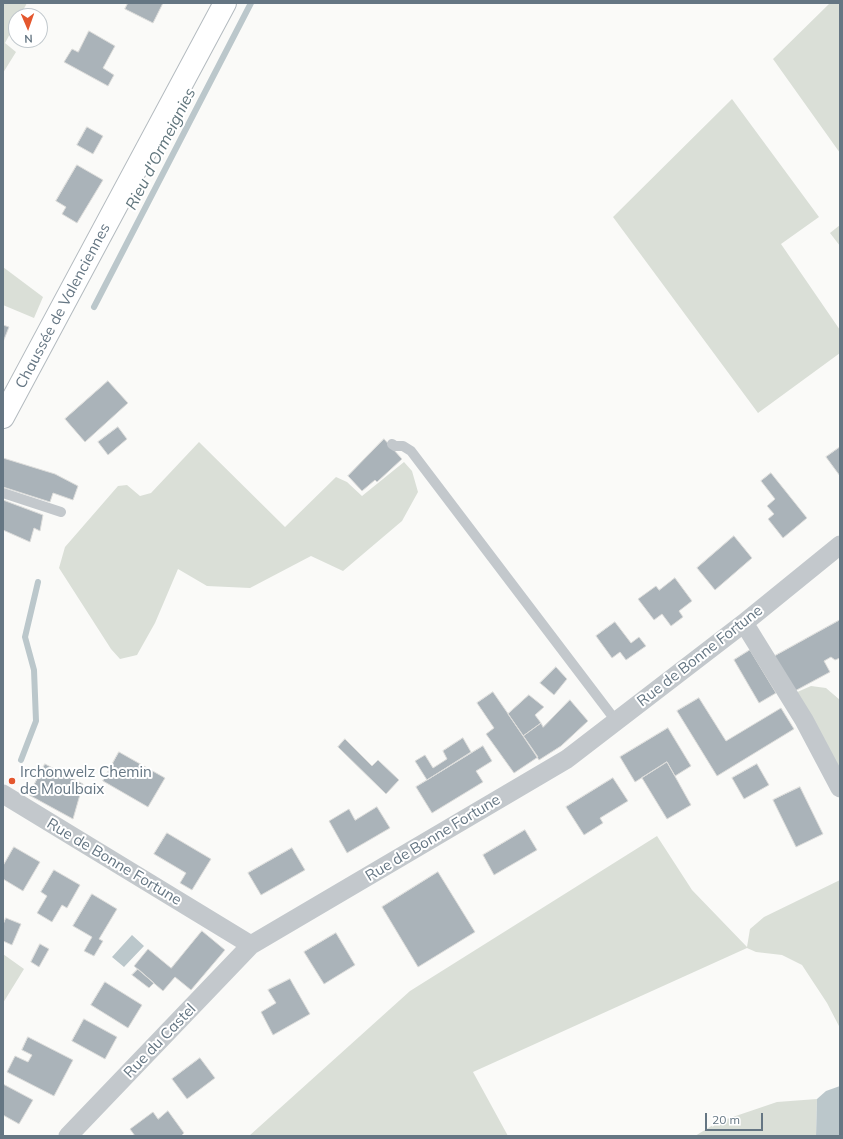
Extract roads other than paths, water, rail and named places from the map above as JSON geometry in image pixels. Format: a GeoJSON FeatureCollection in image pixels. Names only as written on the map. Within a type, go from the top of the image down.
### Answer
{"type":"FeatureCollection","features":[{"type":"Feature","properties":{"kind":"main road","name":"Chaussée de Valenciennes"},"geometry":{"type":"LineString","coordinates":[[3,417],[225,3]]}},
{"type":"Feature","properties":{"kind":"street","name":"Rue de Bonne Fortune"},"geometry":{"type":"LineString","coordinates":[[3,794],[251,945],[567,759],[744,623],[840,545]]}},
{"type":"Feature","properties":{"kind":"street"},"geometry":{"type":"LineString","coordinates":[[744,623],[804,720],[840,788]]}},
{"type":"Feature","properties":{"kind":"street","name":"Rue du Castel"},"geometry":{"type":"LineString","coordinates":[[68,1136],[251,945]]}},
{"type":"Feature","properties":{"kind":"lane"},"geometry":{"type":"LineString","coordinates":[[392,444],[396,446],[403,446],[411,451],[616,721]]}},
{"type":"Feature","properties":{"kind":"lane"},"geometry":{"type":"LineString","coordinates":[[3,493],[62,512]]}},
{"type":"Feature","properties":{"kind":"waterway","name":"Rieu d'Ormeignies"},"geometry":{"type":"LineString","coordinates":[[94,307],[251,3]]}},
{"type":"Feature","properties":{"kind":"waterway","name":"Rieu d'Ormeignies"},"geometry":{"type":"LineString","coordinates":[[21,760],[36,721],[34,670],[25,637],[38,582]]}},
{"type":"Feature","properties":{"kind":"place","name":"Irchonwelz Chemin de Moulbaix"},"geometry":{"type":"Point","coordinates":[12,781]}}]}
